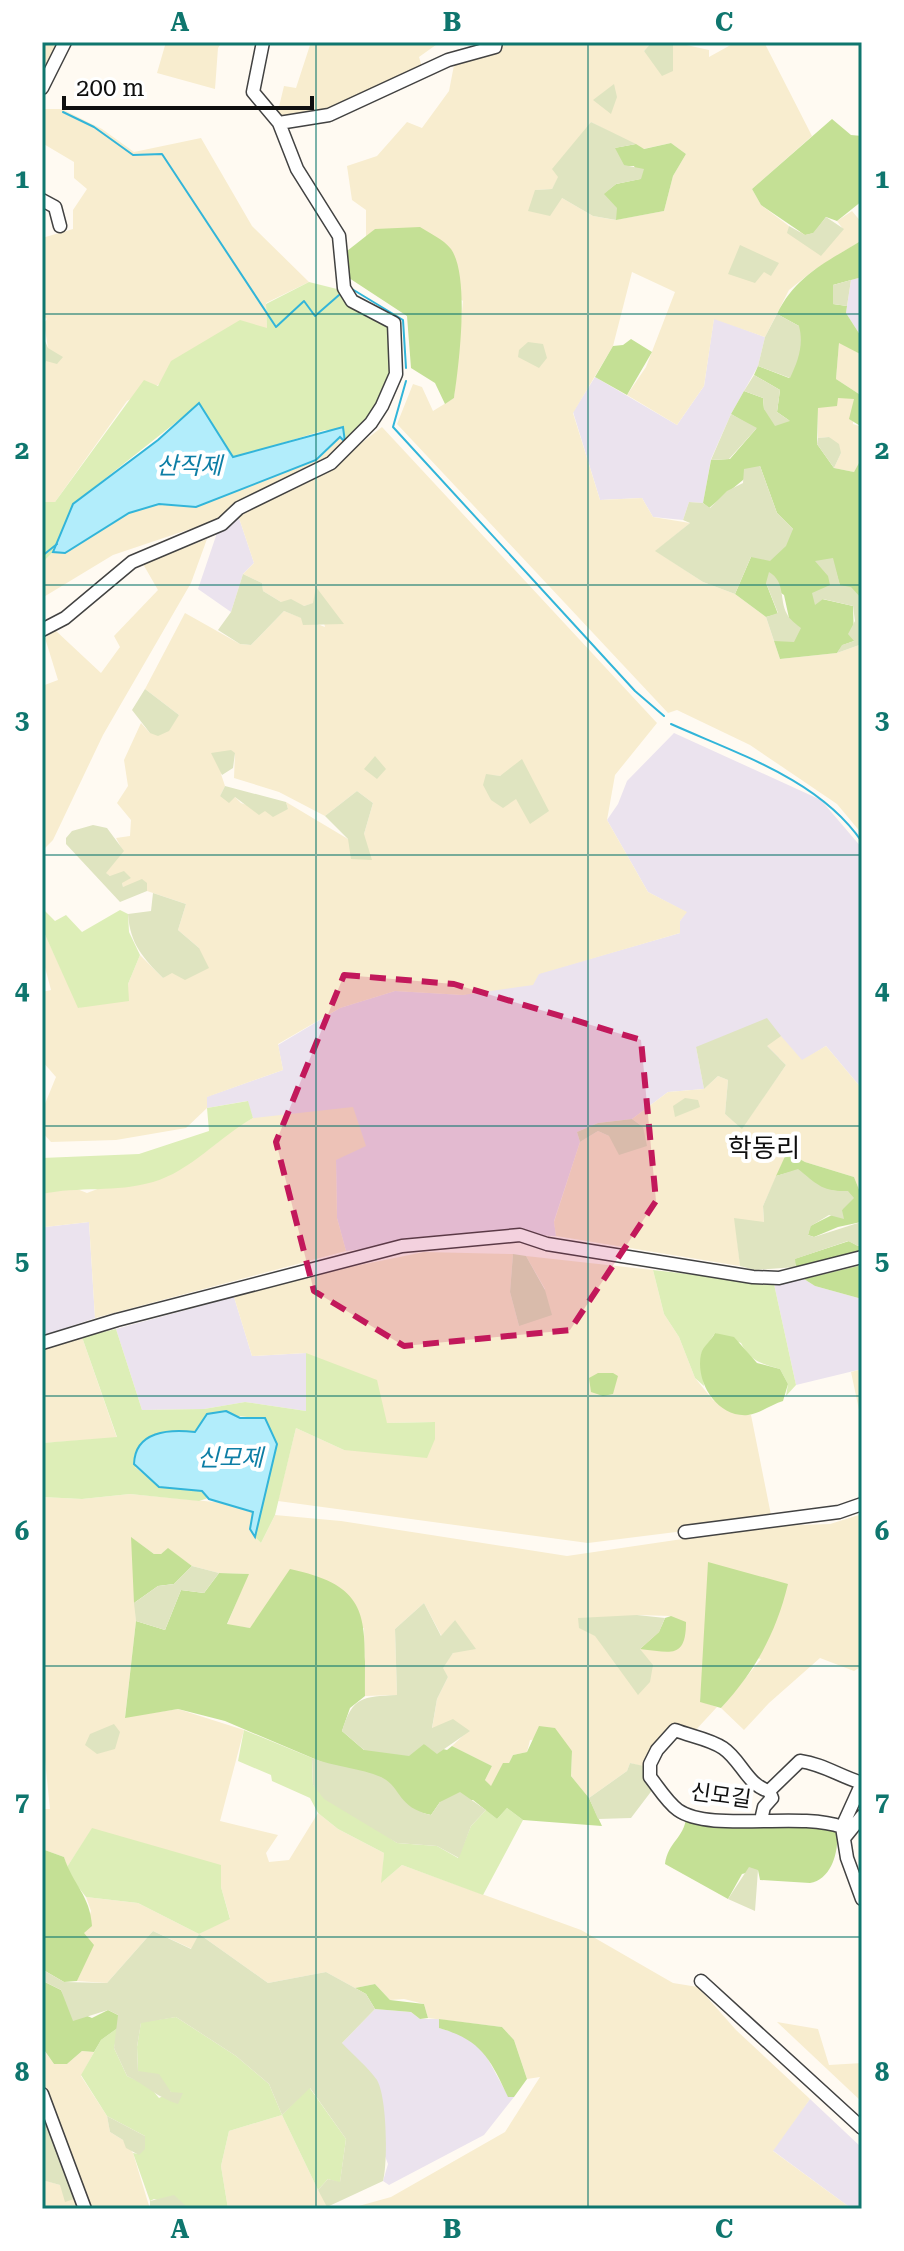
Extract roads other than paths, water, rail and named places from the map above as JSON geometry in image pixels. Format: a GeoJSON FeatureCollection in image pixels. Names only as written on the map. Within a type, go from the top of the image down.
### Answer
{"type":"FeatureCollection","features":[{"type":"Feature","properties":{"kind":"street"},"geometry":{"type":"LineString","coordinates":[[42,88],[65,42]]}},
{"type":"Feature","properties":{"kind":"street"},"geometry":{"type":"LineString","coordinates":[[42,630],[65,618],[132,562],[222,524],[239,508],[331,463],[371,423],[396,374],[394,323],[352,301],[344,288],[339,236],[297,169],[279,123],[253,92],[263,42]]}},
{"type":"Feature","properties":{"kind":"street"},"geometry":{"type":"LineString","coordinates":[[279,123],[329,115],[448,60],[495,47],[496,42]]}},
{"type":"Feature","properties":{"kind":"street"},"geometry":{"type":"LineString","coordinates":[[42,200],[55,207],[60,226]]}},
{"type":"Feature","properties":{"kind":"street"},"geometry":{"type":"LineString","coordinates":[[42,1343],[117,1320],[402,1246],[520,1235],[547,1244],[753,1277],[779,1278],[862,1257]]}},
{"type":"Feature","properties":{"kind":"street"},"geometry":{"type":"LineString","coordinates":[[685,1532],[839,1512],[862,1504]]}},
{"type":"Feature","properties":{"kind":"street","name":"신모길"},"geometry":{"type":"LineString","coordinates":[[675,1730],[691,1738],[714,1742],[727,1750],[758,1788],[769,1791],[800,1761],[821,1763],[841,1777],[862,1783],[844,1832],[822,1820],[734,1821],[678,1810],[650,1777],[650,1764],[675,1730]]}},
{"type":"Feature","properties":{"kind":"street"},"geometry":{"type":"LineString","coordinates":[[761,1820],[764,1807],[772,1798],[769,1791]]}},
{"type":"Feature","properties":{"kind":"street"},"geometry":{"type":"LineString","coordinates":[[862,1816],[844,1832],[847,1858],[862,1899]]}},
{"type":"Feature","properties":{"kind":"street"},"geometry":{"type":"LineString","coordinates":[[701,1981],[862,2128]]}},
{"type":"Feature","properties":{"kind":"street"},"geometry":{"type":"LineString","coordinates":[[42,2094],[85,2209]]}},
{"type":"Feature","properties":{"kind":"water","name":"산직제"},"geometry":{"type":"Polygon","coordinates":[[[199,403],[233,457],[343,427],[345,442],[340,437],[316,460],[196,507],[159,504],[129,513],[65,553],[53,552],[73,504],[158,440],[199,403]]]}},
{"type":"Feature","properties":{"kind":"water","name":"신모제"},"geometry":{"type":"Polygon","coordinates":[[[226,1411],[240,1418],[265,1418],[277,1444],[255,1537],[250,1529],[253,1512],[209,1499],[202,1491],[159,1487],[134,1464],[140,1445],[155,1434],[195,1432],[207,1414],[226,1411]]]}},
{"type":"Feature","properties":{"kind":"waterway"},"geometry":{"type":"LineString","coordinates":[[63,112],[94,127],[133,155],[162,154],[276,327],[304,301],[315,316],[339,295]]}},
{"type":"Feature","properties":{"kind":"waterway"},"geometry":{"type":"LineString","coordinates":[[352,289],[403,320],[406,368]]}},
{"type":"Feature","properties":{"kind":"waterway"},"geometry":{"type":"LineString","coordinates":[[406,381],[393,427],[635,691],[664,716]]}},
{"type":"Feature","properties":{"kind":"waterway"},"geometry":{"type":"LineString","coordinates":[[42,556],[57,544]]}},
{"type":"Feature","properties":{"kind":"waterway"},"geometry":{"type":"LineString","coordinates":[[671,724],[750,758],[801,785],[844,820],[862,842]]}},
{"type":"Feature","properties":{"kind":"district","name":"학동리"},"geometry":{"type":"Point","coordinates":[764,1148]}}]}
